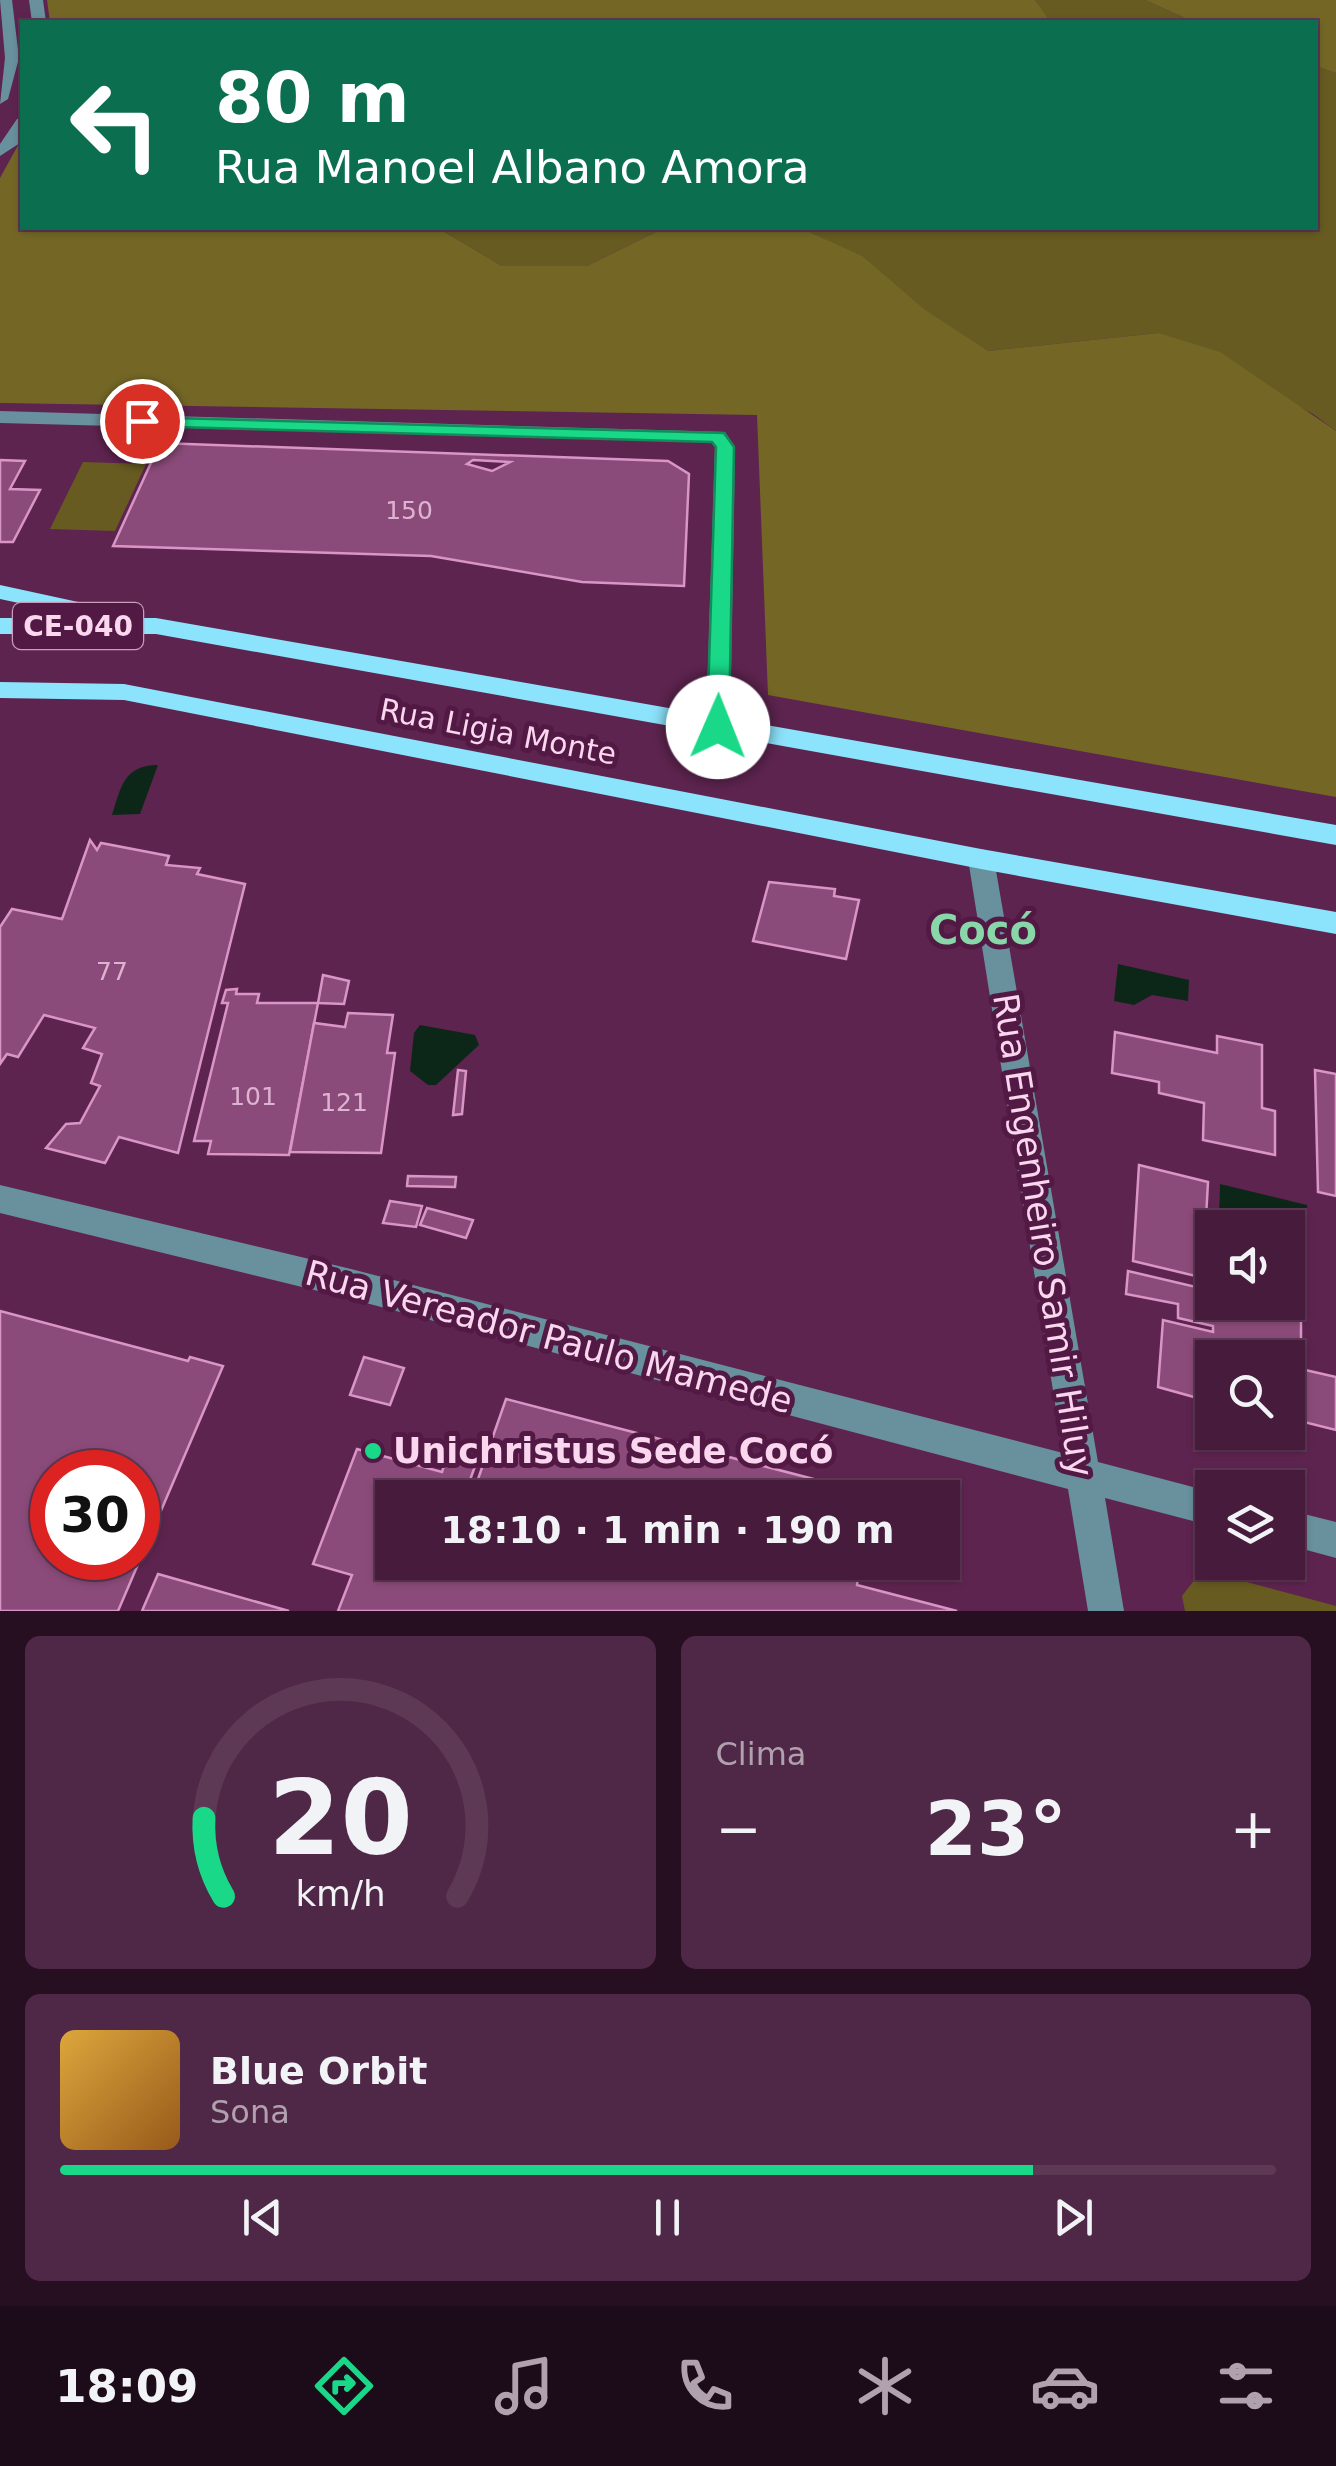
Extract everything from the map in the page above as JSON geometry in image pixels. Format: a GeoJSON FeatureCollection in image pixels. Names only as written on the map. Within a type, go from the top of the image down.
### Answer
{"type":"FeatureCollection","features":[{"type":"Feature","properties":{"kind":"main road"},"geometry":{"type":"LineString","coordinates":[[0,592],[156,626]]}},
{"type":"Feature","properties":{"kind":"main road","name":"Rua Ligia Monte"},"geometry":{"type":"LineString","coordinates":[[0,626],[156,626],[1336,835]]}},
{"type":"Feature","properties":{"kind":"main road","name":"Rua Ligia Monte"},"geometry":{"type":"LineString","coordinates":[[0,690],[124,692],[981,859],[1336,923]]}},
{"type":"Feature","properties":{"kind":"street"},"geometry":{"type":"LineString","coordinates":[[0,99],[12,58],[5,0]]}},
{"type":"Feature","properties":{"kind":"street"},"geometry":{"type":"LineString","coordinates":[[0,151],[12,142],[20,126]]}},
{"type":"Feature","properties":{"kind":"street"},"geometry":{"type":"LineString","coordinates":[[0,417],[718,436],[725,447],[718,727]]}},
{"type":"Feature","properties":{"kind":"street","name":"Rua Engenheiro Samir Hiluy"},"geometry":{"type":"LineString","coordinates":[[981,859],[1106,1611]]}},
{"type":"Feature","properties":{"kind":"street","name":"Rua Vereador Paulo Mamede"},"geometry":{"type":"LineString","coordinates":[[0,1198],[352,1284],[1195,1505]]}},
{"type":"Feature","properties":{"kind":"street"},"geometry":{"type":"LineString","coordinates":[[1305,1532],[1336,1540]]}},
{"type":"Feature","properties":{"kind":"shaded area"},"geometry":{"type":"Polygon","coordinates":[[[47,0],[1035,0],[1047,17],[1045,20],[50,20],[47,0]]]}},
{"type":"Feature","properties":{"kind":"shaded area"},"geometry":{"type":"Polygon","coordinates":[[[1035,0],[1145,0],[1190,20],[1045,20],[1035,0]]]}},
{"type":"Feature","properties":{"kind":"shaded area"},"geometry":{"type":"Polygon","coordinates":[[[1145,0],[1336,0],[1336,73],[1318,67],[1318,20],[1190,20],[1145,0]]]}},
{"type":"Feature","properties":{"kind":"shaded area"},"geometry":{"type":"Polygon","coordinates":[[[1318,67],[1336,73],[1336,431],[1313,414],[1158,333],[988,351],[785,230],[1318,230],[1318,67]]]}},
{"type":"Feature","properties":{"kind":"shaded area"},"geometry":{"type":"Polygon","coordinates":[[[20,142],[20,230],[441,230],[502,266],[587,266],[660,230],[804,230],[862,256],[925,310],[988,351],[1158,333],[1220,352],[1336,431],[1336,797],[768,695],[757,415],[0,403],[0,178],[20,142]]]}},
{"type":"Feature","properties":{"kind":"shaded area"},"geometry":{"type":"Polygon","coordinates":[[[441,230],[660,230],[587,266],[502,266],[441,230]]]}},
{"type":"Feature","properties":{"kind":"shaded area"},"geometry":{"type":"Polygon","coordinates":[[[83,462],[146,464],[115,531],[50,529],[83,462]]]}},
{"type":"Feature","properties":{"kind":"shaded area"},"geometry":{"type":"Polygon","coordinates":[[[158,765],[140,814],[112,815],[131,773],[158,765]]]}},
{"type":"Feature","properties":{"kind":"shaded area"},"geometry":{"type":"Polygon","coordinates":[[[1118,964],[1189,980],[1188,1001],[1152,995],[1134,1005],[1114,1001],[1118,964]]]}},
{"type":"Feature","properties":{"kind":"shaded area"},"geometry":{"type":"Polygon","coordinates":[[[420,1025],[475,1035],[479,1045],[436,1085],[428,1085],[410,1071],[414,1033],[420,1025]]]}},
{"type":"Feature","properties":{"kind":"shaded area"},"geometry":{"type":"Polygon","coordinates":[[[1220,1184],[1307,1205],[1307,1240],[1305,1210],[1219,1210],[1220,1184]]]}},
{"type":"Feature","properties":{"kind":"shaded area"},"geometry":{"type":"Polygon","coordinates":[[[1195,1579],[1239,1580],[1336,1606],[1336,1611],[1185,1611],[1182,1596],[1195,1579]]]}},
{"type":"Feature","properties":{"kind":"building"},"geometry":{"type":"Polygon","coordinates":[[[160,443],[668,461],[689,474],[684,586],[582,582],[431,556],[113,546],[160,443]],[[473,460],[467,464],[492,471],[510,462],[473,460]]]}},
{"type":"Feature","properties":{"kind":"building"},"geometry":{"type":"Polygon","coordinates":[[[0,460],[25,461],[10,489],[40,490],[13,542],[0,542],[0,460]]]}},
{"type":"Feature","properties":{"kind":"building"},"geometry":{"type":"Polygon","coordinates":[[[90,840],[97,850],[101,843],[169,856],[166,865],[200,868],[197,874],[245,884],[178,1153],[119,1137],[105,1163],[46,1148],[66,1124],[80,1123],[100,1086],[91,1083],[102,1054],[83,1048],[95,1028],[44,1015],[18,1057],[7,1054],[0,1064],[0,927],[12,909],[62,919],[90,840]]]}},
{"type":"Feature","properties":{"kind":"building"},"geometry":{"type":"Polygon","coordinates":[[[769,882],[835,889],[834,896],[859,900],[846,959],[753,941],[769,882]]]}},
{"type":"Feature","properties":{"kind":"building"},"geometry":{"type":"Polygon","coordinates":[[[323,975],[349,981],[344,1004],[318,1003],[323,975]]]}},
{"type":"Feature","properties":{"kind":"building"},"geometry":{"type":"Polygon","coordinates":[[[237,989],[236,994],[259,994],[257,1003],[318,1003],[289,1155],[208,1154],[211,1141],[194,1141],[228,1003],[222,1003],[226,990],[237,989]]]}},
{"type":"Feature","properties":{"kind":"building"},"geometry":{"type":"Polygon","coordinates":[[[348,1013],[393,1015],[387,1053],[395,1053],[381,1153],[290,1152],[314,1023],[345,1027],[348,1013]]]}},
{"type":"Feature","properties":{"kind":"building"},"geometry":{"type":"Polygon","coordinates":[[[1115,1032],[1217,1053],[1217,1036],[1262,1045],[1262,1108],[1275,1111],[1275,1155],[1203,1140],[1204,1103],[1159,1093],[1159,1082],[1112,1073],[1115,1032]]]}},
{"type":"Feature","properties":{"kind":"building"},"geometry":{"type":"Polygon","coordinates":[[[458,1070],[466,1071],[462,1114],[453,1115],[458,1070]]]}},
{"type":"Feature","properties":{"kind":"building"},"geometry":{"type":"Polygon","coordinates":[[[1315,1070],[1336,1074],[1336,1196],[1318,1192],[1315,1070]]]}},
{"type":"Feature","properties":{"kind":"building"},"geometry":{"type":"Polygon","coordinates":[[[1139,1165],[1208,1182],[1206,1210],[1195,1210],[1195,1276],[1133,1261],[1139,1165]]]}},
{"type":"Feature","properties":{"kind":"building"},"geometry":{"type":"Polygon","coordinates":[[[408,1176],[456,1177],[455,1187],[407,1186],[408,1176]]]}},
{"type":"Feature","properties":{"kind":"building"},"geometry":{"type":"Polygon","coordinates":[[[390,1201],[422,1206],[416,1227],[383,1223],[390,1201]]]}},
{"type":"Feature","properties":{"kind":"building"},"geometry":{"type":"Polygon","coordinates":[[[427,1208],[473,1220],[466,1238],[420,1225],[427,1208]]]}},
{"type":"Feature","properties":{"kind":"building"},"geometry":{"type":"Polygon","coordinates":[[[1128,1271],[1195,1287],[1195,1320],[1301,1320],[1301,1340],[1195,1340],[1195,1397],[1158,1387],[1163,1320],[1213,1332],[1213,1326],[1178,1318],[1178,1304],[1126,1294],[1128,1271]]]}},
{"type":"Feature","properties":{"kind":"building"},"geometry":{"type":"Polygon","coordinates":[[[0,1311],[188,1361],[190,1357],[223,1366],[160,1513],[160,1450],[30,1450],[30,1580],[131,1580],[118,1611],[0,1611],[0,1311]]]}},
{"type":"Feature","properties":{"kind":"building"},"geometry":{"type":"Polygon","coordinates":[[[364,1357],[404,1368],[390,1405],[350,1395],[364,1357]]]}},
{"type":"Feature","properties":{"kind":"building"},"geometry":{"type":"Polygon","coordinates":[[[1305,1370],[1336,1377],[1336,1430],[1305,1422],[1305,1370]]]}},
{"type":"Feature","properties":{"kind":"building"},"geometry":{"type":"Polygon","coordinates":[[[506,1399],[817,1480],[478,1480],[506,1399]]]}},
{"type":"Feature","properties":{"kind":"building"},"geometry":{"type":"Polygon","coordinates":[[[357,1449],[442,1472],[449,1450],[478,1458],[470,1480],[375,1480],[375,1580],[858,1580],[857,1585],[957,1611],[338,1611],[352,1575],[313,1564],[357,1449]]]}},
{"type":"Feature","properties":{"kind":"building"},"geometry":{"type":"Polygon","coordinates":[[[160,1575],[289,1611],[142,1611],[160,1575]]]}},
{"type":"Feature","properties":{"kind":"place","name":"Unichristus Sede Cocó"},"geometry":{"type":"Point","coordinates":[373,1451]}},
{"type":"Feature","properties":{"kind":"district","name":"Cocó"},"geometry":{"type":"Point","coordinates":[983,930]}},
{"type":"Feature","properties":{"kind":"route"},"geometry":{"type":"LineString","coordinates":[[142,421],[718,436],[725,447],[718,727]]}}]}
